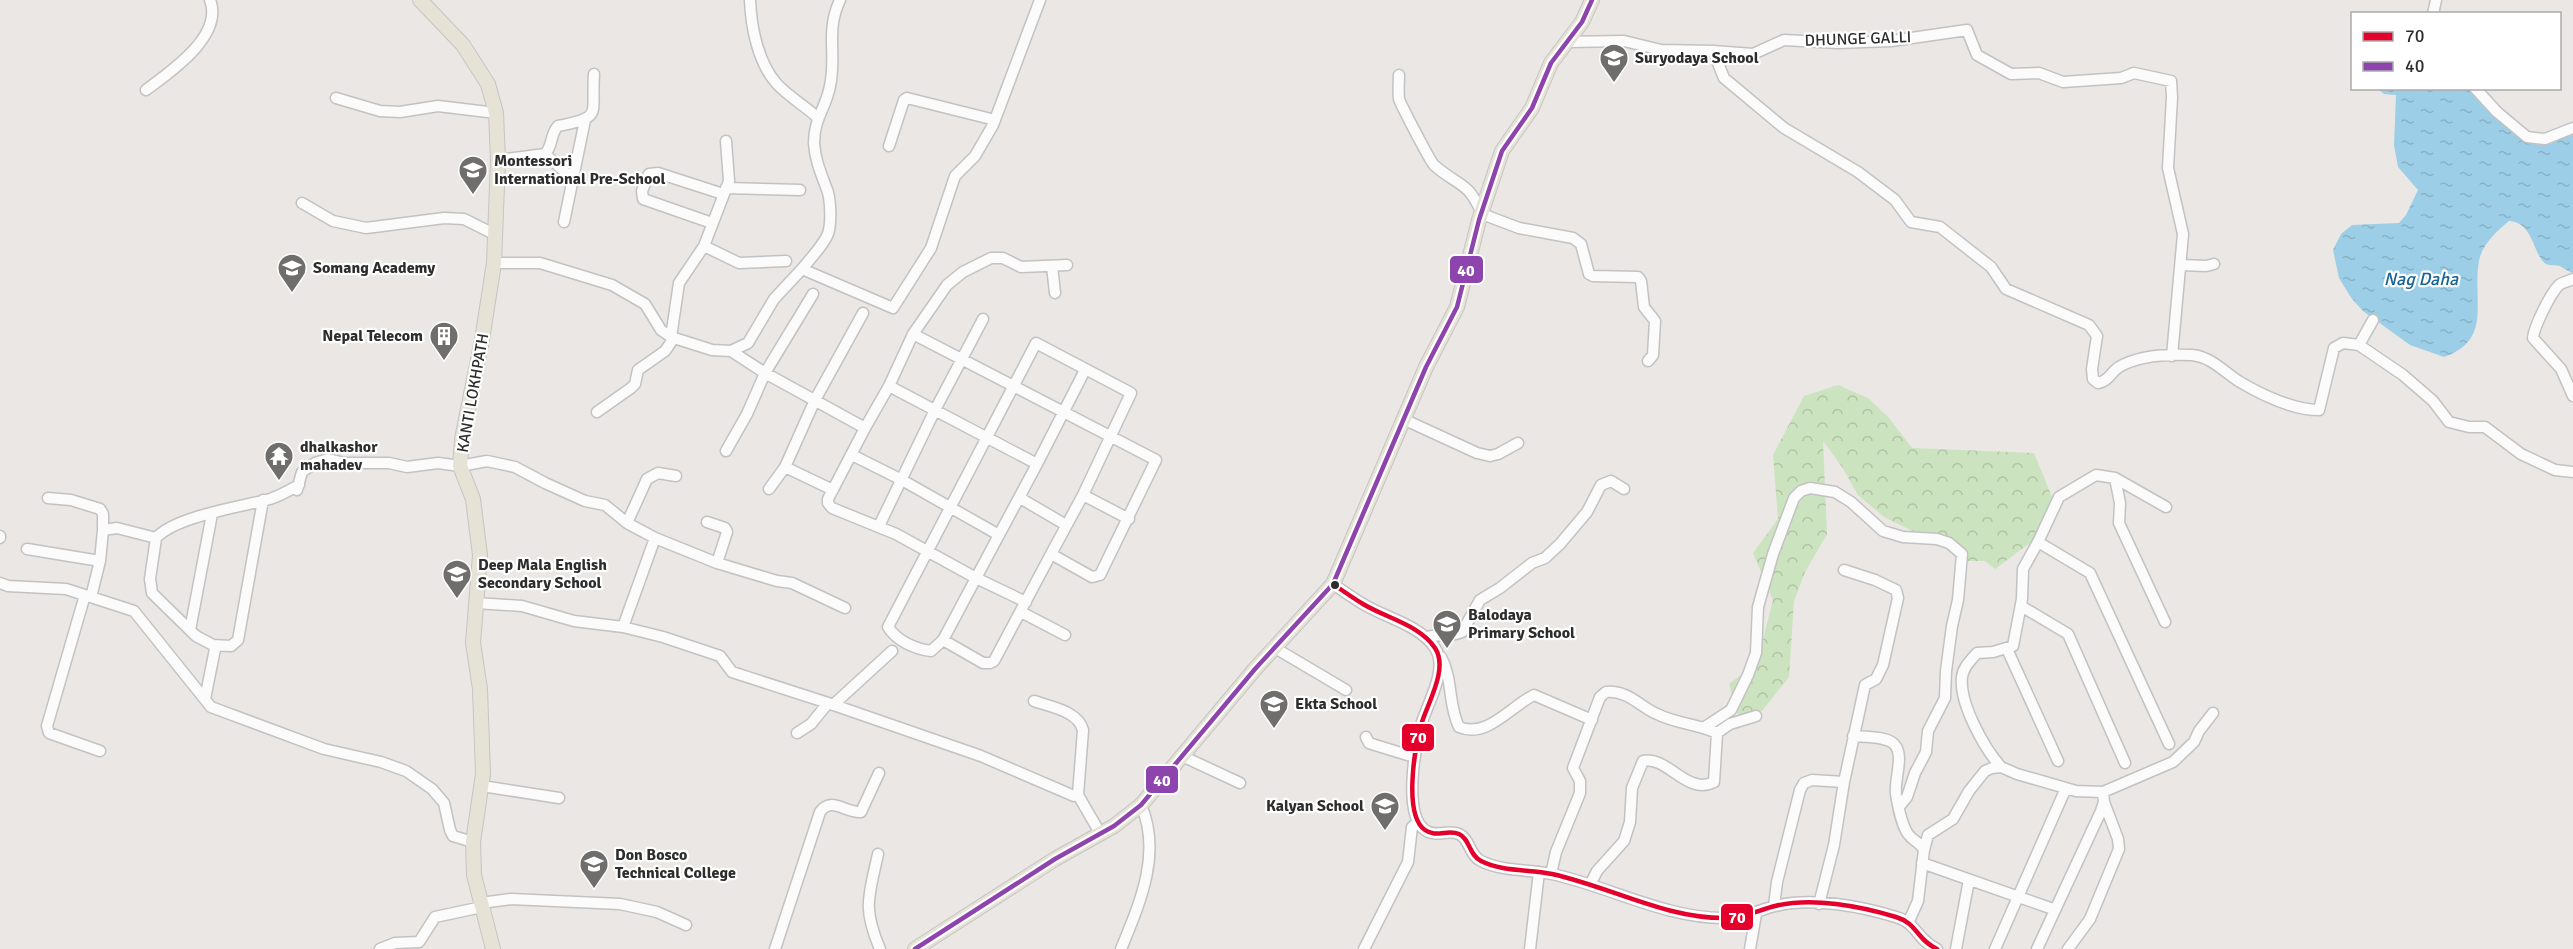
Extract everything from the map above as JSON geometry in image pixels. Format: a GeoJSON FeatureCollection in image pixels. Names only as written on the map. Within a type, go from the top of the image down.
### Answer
{"type":"FeatureCollection","features":[{"type":"Feature","properties":{"kind":"main road","name":"KANTI LOKHPATH"},"geometry":{"type":"LineString","coordinates":[[420,0],[463,45],[488,84],[496,113],[498,160],[494,263],[482,340],[462,439],[460,466],[473,499],[480,555],[473,643],[480,688],[483,745],[482,786],[472,842],[474,875],[493,949]]}},
{"type":"Feature","properties":{"kind":"main road"},"geometry":{"type":"LineString","coordinates":[[915,949],[1141,805],[1275,648],[1333,584],[1426,367],[1457,307],[1502,151],[1532,108],[1551,63],[1582,22],[1592,0]]}},
{"type":"Feature","properties":{"kind":"street"},"geometry":{"type":"LineString","coordinates":[[146,90],[190,56],[211,25],[210,0]]}},
{"type":"Feature","properties":{"kind":"street"},"geometry":{"type":"LineString","coordinates":[[750,0],[751,17],[766,66],[777,83],[817,117]]}},
{"type":"Feature","properties":{"kind":"street"},"geometry":{"type":"LineString","coordinates":[[494,263],[540,263],[612,285],[645,304],[661,330],[672,338],[712,350],[731,351],[748,343],[774,299],[802,269],[828,234],[830,201],[815,157],[817,117],[830,86],[832,66],[830,39],[833,14],[840,0]]}},
{"type":"Feature","properties":{"kind":"street"},"geometry":{"type":"LineString","coordinates":[[802,269],[893,308],[931,248],[955,176],[975,156],[995,120],[1040,0]]}},
{"type":"Feature","properties":{"kind":"street","name":"DHUNGE GALLI"},"geometry":{"type":"LineString","coordinates":[[1713,51],[1753,54],[1784,40],[1838,43],[1891,41],[1967,30],[1977,55],[2011,74],[2039,73],[2063,82],[2121,78],[2134,73],[2171,81],[2168,168],[2183,234],[2172,356]]}},
{"type":"Feature","properties":{"kind":"street"},"geometry":{"type":"LineString","coordinates":[[1566,42],[1624,40],[1661,50],[1713,51],[1724,78],[1784,128],[1858,172],[1895,200],[1911,222],[1940,227],[1991,267],[2006,289],[2090,325],[2097,336],[2092,369],[2093,379],[2098,383],[2105,382],[2119,367],[2148,357],[2194,355],[2209,360],[2242,383],[2289,404],[2319,410],[2334,348],[2343,343],[2359,345],[2403,375],[2433,401],[2450,422],[2469,427],[2485,427],[2521,454],[2555,470],[2573,472]]}},
{"type":"Feature","properties":{"kind":"street"},"geometry":{"type":"LineString","coordinates":[[498,160],[545,154],[550,149],[553,131],[558,126],[579,123],[590,117],[594,109],[594,74]]}},
{"type":"Feature","properties":{"kind":"street"},"geometry":{"type":"LineString","coordinates":[[1399,75],[1399,99],[1431,163],[1461,182],[1474,197],[1482,214],[1519,228],[1573,238],[1581,244],[1589,274],[1593,276],[1638,277],[1641,282],[1644,307],[1655,321],[1653,355],[1648,360]]}},
{"type":"Feature","properties":{"kind":"street"},"geometry":{"type":"LineString","coordinates":[[2477,90],[2497,112],[2528,137],[2545,139],[2573,128]]}},
{"type":"Feature","properties":{"kind":"street"},"geometry":{"type":"LineString","coordinates":[[336,98],[380,111],[400,112],[438,106],[496,113]]}},
{"type":"Feature","properties":{"kind":"street"},"geometry":{"type":"LineString","coordinates":[[890,146],[904,100],[907,98],[995,120]]}},
{"type":"Feature","properties":{"kind":"street"},"geometry":{"type":"LineString","coordinates":[[564,222],[585,120]]}},
{"type":"Feature","properties":{"kind":"street"},"geometry":{"type":"LineString","coordinates":[[597,412],[631,388],[635,384],[638,370],[664,351],[672,338],[679,283],[704,246],[729,181],[726,141]]}},
{"type":"Feature","properties":{"kind":"street"},"geometry":{"type":"LineString","coordinates":[[545,154],[573,179]]}},
{"type":"Feature","properties":{"kind":"street"},"geometry":{"type":"LineString","coordinates":[[712,223],[643,199],[642,190],[648,174],[658,173],[725,191],[800,190]]}},
{"type":"Feature","properties":{"kind":"street"},"geometry":{"type":"LineString","coordinates":[[302,203],[333,221],[366,228],[444,218],[464,219],[496,235]]}},
{"type":"Feature","properties":{"kind":"street"},"geometry":{"type":"LineString","coordinates":[[704,246],[739,263],[786,261]]}},
{"type":"Feature","properties":{"kind":"street"},"geometry":{"type":"LineString","coordinates":[[1065,635],[976,578],[879,526],[832,508],[828,504],[913,334],[947,285],[980,263],[999,257],[1021,267],[1067,265]]}},
{"type":"Feature","properties":{"kind":"street"},"geometry":{"type":"LineString","coordinates":[[2181,265],[2214,264]]}},
{"type":"Feature","properties":{"kind":"street"},"geometry":{"type":"LineString","coordinates":[[1052,266],[1055,293]]}},
{"type":"Feature","properties":{"kind":"street"},"geometry":{"type":"LineString","coordinates":[[2573,279],[2560,285],[2551,297],[2545,311],[2534,326],[2533,338],[2561,369],[2573,396]]}},
{"type":"Feature","properties":{"kind":"street"},"geometry":{"type":"LineString","coordinates":[[726,451],[747,414],[765,373],[813,294]]}},
{"type":"Feature","properties":{"kind":"street"},"geometry":{"type":"LineString","coordinates":[[769,489],[785,466],[815,400],[863,313]]}},
{"type":"Feature","properties":{"kind":"street"},"geometry":{"type":"LineString","coordinates":[[879,526],[935,410],[983,319]]}},
{"type":"Feature","properties":{"kind":"street"},"geometry":{"type":"LineString","coordinates":[[2359,345],[2373,320]]}},
{"type":"Feature","properties":{"kind":"street"},"geometry":{"type":"LineString","coordinates":[[913,334],[1156,460],[1129,519],[1097,577],[1092,577],[1051,554]]}},
{"type":"Feature","properties":{"kind":"street"},"geometry":{"type":"LineString","coordinates":[[943,640],[983,663],[994,661],[1083,495],[1131,393],[1036,343],[949,506],[888,627],[906,643],[931,651],[943,640],[1020,498],[1085,369]]}},
{"type":"Feature","properties":{"kind":"street"},"geometry":{"type":"LineString","coordinates":[[731,351],[765,373],[865,428]]}},
{"type":"Feature","properties":{"kind":"street"},"geometry":{"type":"LineString","coordinates":[[889,386],[1037,464]]}},
{"type":"Feature","properties":{"kind":"street"},"geometry":{"type":"LineString","coordinates":[[1403,419],[1477,453],[1490,456],[1504,452],[1518,443]]}},
{"type":"Feature","properties":{"kind":"street"},"geometry":{"type":"LineString","coordinates":[[852,455],[902,480],[999,535]]}},
{"type":"Feature","properties":{"kind":"street"},"geometry":{"type":"LineString","coordinates":[[263,500],[238,640],[231,646],[213,645],[190,630],[152,593],[150,579],[156,538],[172,527],[212,514],[263,500],[270,499],[298,488],[302,472],[315,463],[328,459],[345,463],[389,463],[407,466],[438,463],[460,466],[487,461],[515,467],[585,501],[605,505],[627,523],[655,538],[717,563],[777,581],[792,583],[845,608]]}},
{"type":"Feature","properties":{"kind":"street"},"geometry":{"type":"LineString","coordinates":[[785,466],[833,490]]}},
{"type":"Feature","properties":{"kind":"street"},"geometry":{"type":"LineString","coordinates":[[627,523],[647,479],[658,473],[676,476]]}},
{"type":"Feature","properties":{"kind":"street"},"geometry":{"type":"LineString","coordinates":[[2104,797],[2017,774],[2001,767],[1982,740],[1964,699],[1962,676],[1967,664],[1977,653],[2007,649],[2013,645],[2021,606],[2023,568],[2059,497],[2096,475],[2115,478],[2166,507]]}},
{"type":"Feature","properties":{"kind":"street"},"geometry":{"type":"LineString","coordinates":[[2115,478],[2120,503],[2119,523],[2164,622]]}},
{"type":"Feature","properties":{"kind":"street"},"geometry":{"type":"LineString","coordinates":[[1427,637],[1439,633],[1458,635],[1462,632],[1480,600],[1500,588],[1532,563],[1545,558],[1560,544],[1587,512],[1601,485],[1611,481],[1624,489]]}},
{"type":"Feature","properties":{"kind":"street"},"geometry":{"type":"LineString","coordinates":[[1705,727],[1731,710],[1748,675],[1756,653],[1758,607],[1773,554],[1794,498],[1801,491],[1810,488],[1835,492],[1851,502],[1882,531],[1903,537],[1937,538],[1950,543],[1962,554],[1963,566],[1952,626],[1945,698],[1928,731],[1926,752],[1907,796],[1899,807]]}},
{"type":"Feature","properties":{"kind":"street"},"geometry":{"type":"LineString","coordinates":[[1083,495],[1129,519]]}},
{"type":"Feature","properties":{"kind":"street"},"geometry":{"type":"LineString","coordinates":[[48,498],[71,500],[100,509],[103,514],[100,561],[47,726],[49,733],[100,751]]}},
{"type":"Feature","properties":{"kind":"street"},"geometry":{"type":"LineString","coordinates":[[1020,498],[1066,525]]}},
{"type":"Feature","properties":{"kind":"street"},"geometry":{"type":"LineString","coordinates":[[190,630],[212,514]]}},
{"type":"Feature","properties":{"kind":"street"},"geometry":{"type":"LineString","coordinates":[[707,522],[725,528],[727,532],[717,563]]}},
{"type":"Feature","properties":{"kind":"street"},"geometry":{"type":"LineString","coordinates":[[103,530],[117,528],[156,538]]}},
{"type":"Feature","properties":{"kind":"street"},"geometry":{"type":"LineString","coordinates":[[623,627],[655,538]]}},
{"type":"Feature","properties":{"kind":"street"},"geometry":{"type":"LineString","coordinates":[[2038,542],[2090,573],[2169,744]]}},
{"type":"Feature","properties":{"kind":"street"},"geometry":{"type":"LineString","coordinates":[[27,549],[100,561]]}},
{"type":"Feature","properties":{"kind":"street"},"geometry":{"type":"LineString","coordinates":[[1819,904],[1834,845],[1844,782],[1865,685],[1876,679],[1882,665],[1898,598],[1896,590],[1844,570]]}},
{"type":"Feature","properties":{"kind":"street"},"geometry":{"type":"LineString","coordinates":[[0,583],[8,586],[66,589],[134,611],[211,706],[227,715],[259,724],[324,749],[381,762],[406,771],[432,789],[444,803],[453,836],[472,842]]}},
{"type":"Feature","properties":{"kind":"street"},"geometry":{"type":"LineString","coordinates":[[1333,584],[1362,604],[1427,637],[1447,669],[1453,714],[1459,727],[1476,731],[1508,714],[1534,695],[1592,720]]}},
{"type":"Feature","properties":{"kind":"street"},"geometry":{"type":"LineString","coordinates":[[476,603],[522,606],[574,621],[623,627],[700,648],[720,656],[732,672],[981,756],[1074,796],[1078,795]]}},
{"type":"Feature","properties":{"kind":"street"},"geometry":{"type":"LineString","coordinates":[[2021,606],[2068,634],[2125,763]]}},
{"type":"Feature","properties":{"kind":"street"},"geometry":{"type":"LineString","coordinates":[[205,699],[213,645]]}},
{"type":"Feature","properties":{"kind":"street"},"geometry":{"type":"LineString","coordinates":[[1275,648],[1346,690]]}},
{"type":"Feature","properties":{"kind":"street"},"geometry":{"type":"LineString","coordinates":[[2007,649],[2058,762]]}},
{"type":"Feature","properties":{"kind":"street"},"geometry":{"type":"LineString","coordinates":[[797,733],[811,724],[830,704],[892,651]]}},
{"type":"Feature","properties":{"kind":"street"},"geometry":{"type":"LineString","coordinates":[[1440,657],[1439,671],[1414,757],[1413,805],[1422,828],[1431,833],[1458,833],[1465,838],[1474,856],[1502,868],[1551,874],[1591,884],[1666,909],[1702,917],[1729,918],[1756,914],[1774,906],[1805,903],[1873,911],[1909,921],[1926,944],[1936,949]]}},
{"type":"Feature","properties":{"kind":"street"},"geometry":{"type":"LineString","coordinates":[[1551,874],[1556,852],[1580,793],[1580,781],[1573,768],[1600,697],[1606,692],[1624,693],[1654,713],[1678,723],[1705,727],[1717,733]]}},
{"type":"Feature","properties":{"kind":"street"},"geometry":{"type":"LineString","coordinates":[[1034,701],[1076,717],[1081,722],[1083,730],[1078,795]]}},
{"type":"Feature","properties":{"kind":"street"},"geometry":{"type":"LineString","coordinates":[[2037,949],[2104,797],[2173,762],[2194,742],[2199,731],[2214,713]]}},
{"type":"Feature","properties":{"kind":"street"},"geometry":{"type":"LineString","coordinates":[[1717,733],[1730,724],[1756,716]]}},
{"type":"Feature","properties":{"kind":"street"},"geometry":{"type":"LineString","coordinates":[[1591,884],[1597,871],[1624,841],[1630,822],[1632,788],[1643,761],[1656,762],[1693,784],[1710,785],[1714,782],[1716,775],[1717,733]]}},
{"type":"Feature","properties":{"kind":"street"},"geometry":{"type":"LineString","coordinates":[[1853,736],[1890,741],[1896,746],[1899,755],[1896,788],[1899,807],[1906,831],[1910,837],[1921,844],[1924,850]]}},
{"type":"Feature","properties":{"kind":"street"},"geometry":{"type":"LineString","coordinates":[[1366,737],[1369,743],[1375,746],[1414,757]]}},
{"type":"Feature","properties":{"kind":"street"},"geometry":{"type":"LineString","coordinates":[[1182,756],[1240,783]]}},
{"type":"Feature","properties":{"kind":"street"},"geometry":{"type":"LineString","coordinates":[[1909,921],[1918,901],[1922,862],[1928,835],[1953,819],[1969,791],[1985,771],[2001,767]]}},
{"type":"Feature","properties":{"kind":"street"},"geometry":{"type":"LineString","coordinates":[[775,949],[820,812],[824,806],[832,803],[861,812],[879,773]]}},
{"type":"Feature","properties":{"kind":"street"},"geometry":{"type":"LineString","coordinates":[[1774,906],[1778,882],[1804,783],[1812,780],[1844,782]]}},
{"type":"Feature","properties":{"kind":"street"},"geometry":{"type":"LineString","coordinates":[[482,786],[559,798]]}},
{"type":"Feature","properties":{"kind":"street"},"geometry":{"type":"LineString","coordinates":[[1995,949],[2066,788]]}},
{"type":"Feature","properties":{"kind":"street"},"geometry":{"type":"LineString","coordinates":[[1078,795],[1100,833]]}},
{"type":"Feature","properties":{"kind":"street"},"geometry":{"type":"LineString","coordinates":[[2068,949],[2090,919],[2119,849],[2118,839],[2104,797]]}},
{"type":"Feature","properties":{"kind":"street"},"geometry":{"type":"LineString","coordinates":[[1121,949],[1136,914],[1149,863],[1151,837],[1141,805]]}},
{"type":"Feature","properties":{"kind":"street"},"geometry":{"type":"LineString","coordinates":[[1364,949],[1408,862],[1412,827],[1418,822]]}},
{"type":"Feature","properties":{"kind":"street"},"geometry":{"type":"LineString","coordinates":[[878,854],[867,905],[870,924],[880,949]]}},
{"type":"Feature","properties":{"kind":"street"},"geometry":{"type":"LineString","coordinates":[[1922,862],[2053,909]]}},
{"type":"Feature","properties":{"kind":"street"},"geometry":{"type":"LineString","coordinates":[[1530,949],[1539,872]]}},
{"type":"Feature","properties":{"kind":"street"},"geometry":{"type":"LineString","coordinates":[[1956,949],[1968,880]]}},
{"type":"Feature","properties":{"kind":"street"},"geometry":{"type":"LineString","coordinates":[[380,949],[395,943],[413,946],[419,942],[435,917],[511,899],[620,904],[657,912],[686,925]]}},
{"type":"Feature","properties":{"kind":"street"},"geometry":{"type":"LineString","coordinates":[[1750,949],[1756,914]]}},
{"type":"Feature","properties":{"kind":"green space"},"geometry":{"type":"Polygon","coordinates":[[[1838,385],[1868,398],[1889,418],[1912,448],[2034,453],[2052,497],[2034,540],[1995,569],[1985,561],[1962,561],[1943,546],[1884,517],[1858,495],[1842,467],[1823,441],[1827,534],[1805,572],[1794,601],[1789,677],[1762,711],[1738,715],[1729,684],[1757,663],[1773,600],[1753,553],[1778,519],[1773,455],[1804,396],[1838,385]]]}},
{"type":"Feature","properties":{"kind":"water","name":"Nag Daha"},"geometry":{"type":"Polygon","coordinates":[[[2379,90],[2470,90],[2482,105],[2503,123],[2535,144],[2551,144],[2573,131],[2573,273],[2560,266],[2546,264],[2524,227],[2509,221],[2491,238],[2483,249],[2479,261],[2475,330],[2459,350],[2444,357],[2410,345],[2363,311],[2352,299],[2339,278],[2333,250],[2341,234],[2352,225],[2399,223],[2406,215],[2418,190],[2398,167],[2394,145],[2396,95],[2384,94],[2379,90]]]}},
{"type":"Feature","properties":{"kind":"transit line","name":"40"},"geometry":{"type":"LineString","coordinates":[[915,949],[1055,859],[1114,826],[1141,805],[1255,669],[1333,584],[1426,367],[1457,307],[1479,220],[1502,151],[1532,108],[1551,63],[1582,22],[1592,0]]}},
{"type":"Feature","properties":{"kind":"transit line","name":"70"},"geometry":{"type":"LineString","coordinates":[[1333,584],[1363,604],[1421,633],[1429,640],[1439,656],[1438,676],[1421,725],[1412,780],[1414,810],[1418,822],[1425,830],[1433,833],[1451,832],[1463,836],[1477,858],[1489,865],[1552,874],[1660,908],[1704,917],[1733,918],[1775,906],[1804,902],[1867,909],[1903,920],[1937,949]]}},
{"type":"Feature","properties":{"kind":"place","name":"Suryodaya School"},"geometry":{"type":"Point","coordinates":[1614,84]}},
{"type":"Feature","properties":{"kind":"place","name":"Montessori International Pre-School"},"geometry":{"type":"Point","coordinates":[473,196]}},
{"type":"Feature","properties":{"kind":"place","name":"Somang Academy"},"geometry":{"type":"Point","coordinates":[292,294]}},
{"type":"Feature","properties":{"kind":"place","name":"Nepal Telecom"},"geometry":{"type":"Point","coordinates":[444,362]}},
{"type":"Feature","properties":{"kind":"place","name":"dhalkashor mahadev"},"geometry":{"type":"Point","coordinates":[279,482]}},
{"type":"Feature","properties":{"kind":"place","name":"Deep Mala English Secondary School"},"geometry":{"type":"Point","coordinates":[457,600]}},
{"type":"Feature","properties":{"kind":"place","name":"Balodaya Primary School"},"geometry":{"type":"Point","coordinates":[1447,650]}},
{"type":"Feature","properties":{"kind":"place","name":"Ekta School"},"geometry":{"type":"Point","coordinates":[1274,730]}},
{"type":"Feature","properties":{"kind":"place","name":"Kalyan School"},"geometry":{"type":"Point","coordinates":[1385,832]}},
{"type":"Feature","properties":{"kind":"place","name":"Don Bosco Technical College"},"geometry":{"type":"Point","coordinates":[594,890]}}]}
